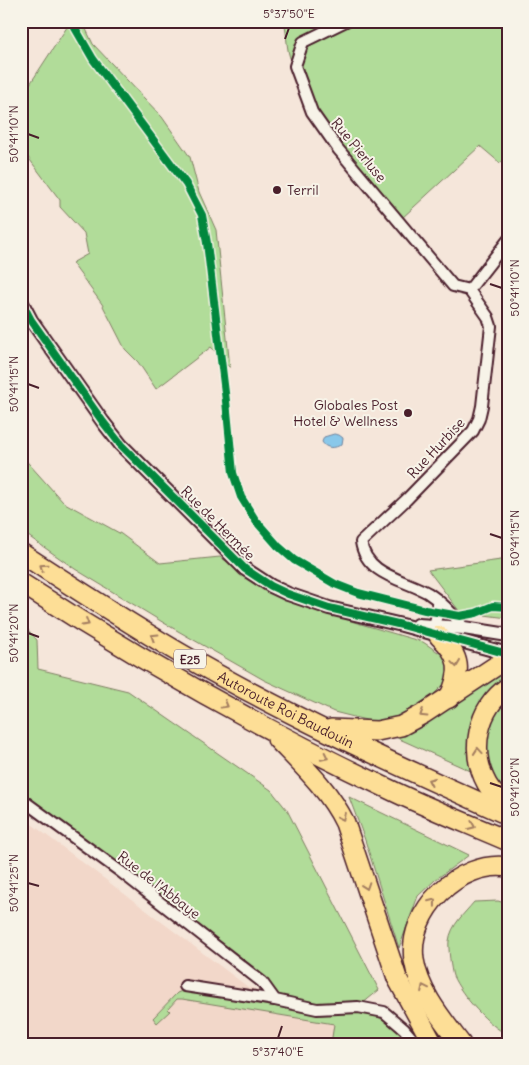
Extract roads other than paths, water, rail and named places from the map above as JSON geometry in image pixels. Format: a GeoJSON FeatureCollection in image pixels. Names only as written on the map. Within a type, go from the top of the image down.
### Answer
{"type":"FeatureCollection","features":[{"type":"Feature","properties":{"kind":"highway","name":"Autoroute Roi Baudouin"},"geometry":{"type":"LineString","coordinates":[[21,553],[178,652],[320,728],[420,776],[508,815]]}},
{"type":"Feature","properties":{"kind":"highway","name":"Autoroute Roi Baudouin"},"geometry":{"type":"LineString","coordinates":[[21,583],[177,678],[265,728],[398,794],[508,841]]}},
{"type":"Feature","properties":{"kind":"highway"},"geometry":{"type":"LineString","coordinates":[[436,630],[450,646],[455,654],[457,663],[457,678],[449,698]]}},
{"type":"Feature","properties":{"kind":"highway"},"geometry":{"type":"LineString","coordinates":[[320,728],[366,731],[389,730],[414,720],[508,658]]}},
{"type":"Feature","properties":{"kind":"highway"},"geometry":{"type":"LineString","coordinates":[[508,687],[491,702],[479,731],[477,745],[481,769],[488,785],[508,808]]}},
{"type":"Feature","properties":{"kind":"highway"},"geometry":{"type":"LineString","coordinates":[[265,728],[310,772],[337,806],[345,824],[398,978],[433,1044]]}},
{"type":"Feature","properties":{"kind":"highway"},"geometry":{"type":"LineString","coordinates":[[460,1044],[441,1018],[422,984],[414,960],[414,946],[419,925],[434,899],[456,880],[470,872],[486,867],[508,867]]}},
{"type":"Feature","properties":{"kind":"highway"},"geometry":{"type":"LineString","coordinates":[[441,1018],[473,1044]]}},
{"type":"Feature","properties":{"kind":"highway"},"geometry":{"type":"LineString","coordinates":[[420,1019],[442,1044]]}},
{"type":"Feature","properties":{"kind":"street","name":"Rue Pierluse"},"geometry":{"type":"LineString","coordinates":[[346,21],[303,42],[296,66],[312,112],[338,149],[452,286],[469,290]]}},
{"type":"Feature","properties":{"kind":"street"},"geometry":{"type":"LineString","coordinates":[[469,290],[508,240]]}},
{"type":"Feature","properties":{"kind":"street","name":"Rue Hurbise"},"geometry":{"type":"LineString","coordinates":[[464,628],[453,614],[437,600],[381,572],[368,562],[362,551],[361,542],[406,500],[473,430],[479,419],[491,326],[488,317],[469,290]]}},
{"type":"Feature","properties":{"kind":"street","name":"Rue de Hermée"},"geometry":{"type":"LineString","coordinates":[[21,300],[31,320],[54,354],[121,445],[246,569],[271,586],[288,594],[329,608],[402,625],[436,630],[508,654]]}},
{"type":"Feature","properties":{"kind":"street"},"geometry":{"type":"LineString","coordinates":[[436,630],[437,600]]}},
{"type":"Feature","properties":{"kind":"street","name":"Rue de Hermée"},"geometry":{"type":"LineString","coordinates":[[436,630],[464,628],[508,634]]}},
{"type":"Feature","properties":{"kind":"street","name":"Rue de l'Abbaye"},"geometry":{"type":"LineString","coordinates":[[21,799],[121,872],[262,982],[275,1000]]}},
{"type":"Feature","properties":{"kind":"street"},"geometry":{"type":"LineString","coordinates":[[184,986],[275,1000],[317,1009],[358,1007],[384,1012],[404,1029],[417,1044]]}},
{"type":"Feature","properties":{"kind":"water"},"geometry":{"type":"Polygon","coordinates":[[[334,434],[343,438],[342,444],[331,447],[326,446],[322,442],[324,437],[334,434]]]}},
{"type":"Feature","properties":{"kind":"place","name":"Terril"},"geometry":{"type":"Point","coordinates":[277,190]}},
{"type":"Feature","properties":{"kind":"place","name":"Globales Post Hotel & Wellness"},"geometry":{"type":"Point","coordinates":[408,413]}}]}
